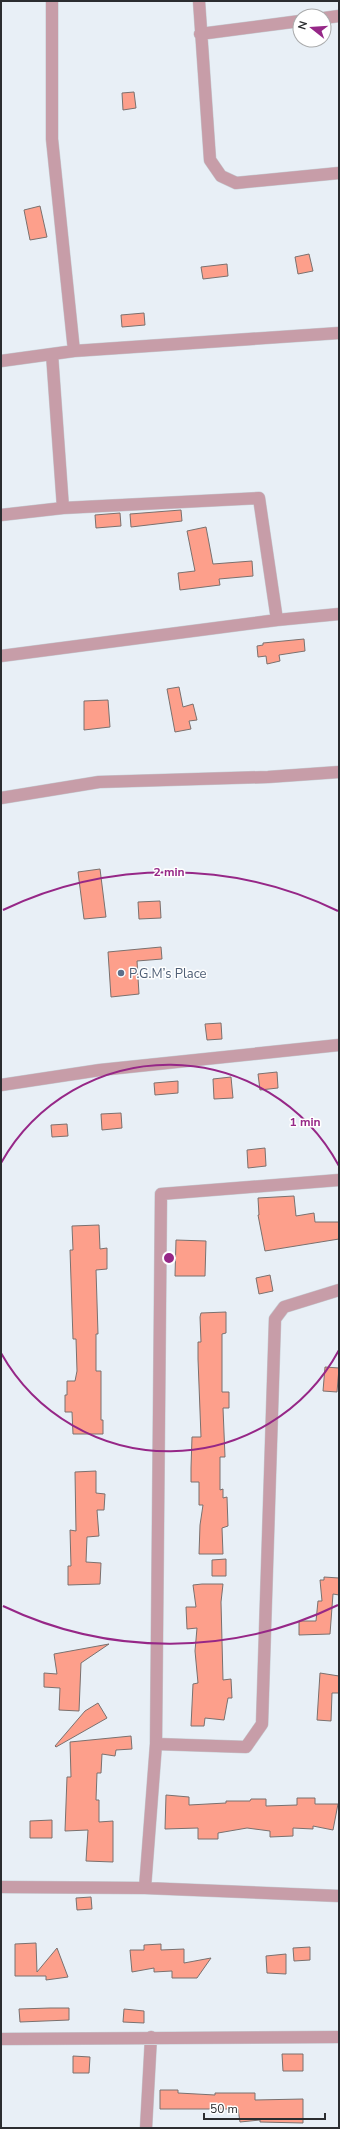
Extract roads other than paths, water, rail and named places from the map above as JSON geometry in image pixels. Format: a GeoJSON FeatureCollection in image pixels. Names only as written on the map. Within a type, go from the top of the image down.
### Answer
{"type":"FeatureCollection","features":[{"type":"Feature","properties":{"kind":"street"},"geometry":{"type":"LineString","coordinates":[[52,1],[52,140],[74,351]]}},
{"type":"Feature","properties":{"kind":"street"},"geometry":{"type":"LineString","coordinates":[[199,1],[200,34],[210,160],[221,176],[236,183],[339,173]]}},
{"type":"Feature","properties":{"kind":"street"},"geometry":{"type":"LineString","coordinates":[[200,34],[292,22]]}},
{"type":"Feature","properties":{"kind":"street"},"geometry":{"type":"LineString","coordinates":[[1,361],[74,351],[339,333]]}},
{"type":"Feature","properties":{"kind":"street"},"geometry":{"type":"LineString","coordinates":[[52,354],[63,508]]}},
{"type":"Feature","properties":{"kind":"street"},"geometry":{"type":"LineString","coordinates":[[1,515],[63,508],[259,498],[277,620]]}},
{"type":"Feature","properties":{"kind":"street"},"geometry":{"type":"LineString","coordinates":[[1,656],[277,620],[339,614]]}},
{"type":"Feature","properties":{"kind":"street"},"geometry":{"type":"LineString","coordinates":[[1,798],[99,782],[268,777],[339,772]]}},
{"type":"Feature","properties":{"kind":"street"},"geometry":{"type":"LineString","coordinates":[[1,1085],[100,1070],[339,1045]]}},
{"type":"Feature","properties":{"kind":"street"},"geometry":{"type":"LineString","coordinates":[[145,1888],[156,1744],[161,1194],[339,1180]]}},
{"type":"Feature","properties":{"kind":"street"},"geometry":{"type":"LineString","coordinates":[[156,1744],[246,1747],[262,1724],[275,1319],[284,1307],[339,1290]]}},
{"type":"Feature","properties":{"kind":"street"},"geometry":{"type":"LineString","coordinates":[[1,1887],[145,1888],[339,1896]]}},
{"type":"Feature","properties":{"kind":"street"},"geometry":{"type":"LineString","coordinates":[[146,2128],[151,2037]]}},
{"type":"Feature","properties":{"kind":"street"},"geometry":{"type":"LineString","coordinates":[[1,2039],[339,2037]]}},
{"type":"Feature","properties":{"kind":"place","name":"P.G.M’s Place"},"geometry":{"type":"Point","coordinates":[121,973]}}]}
